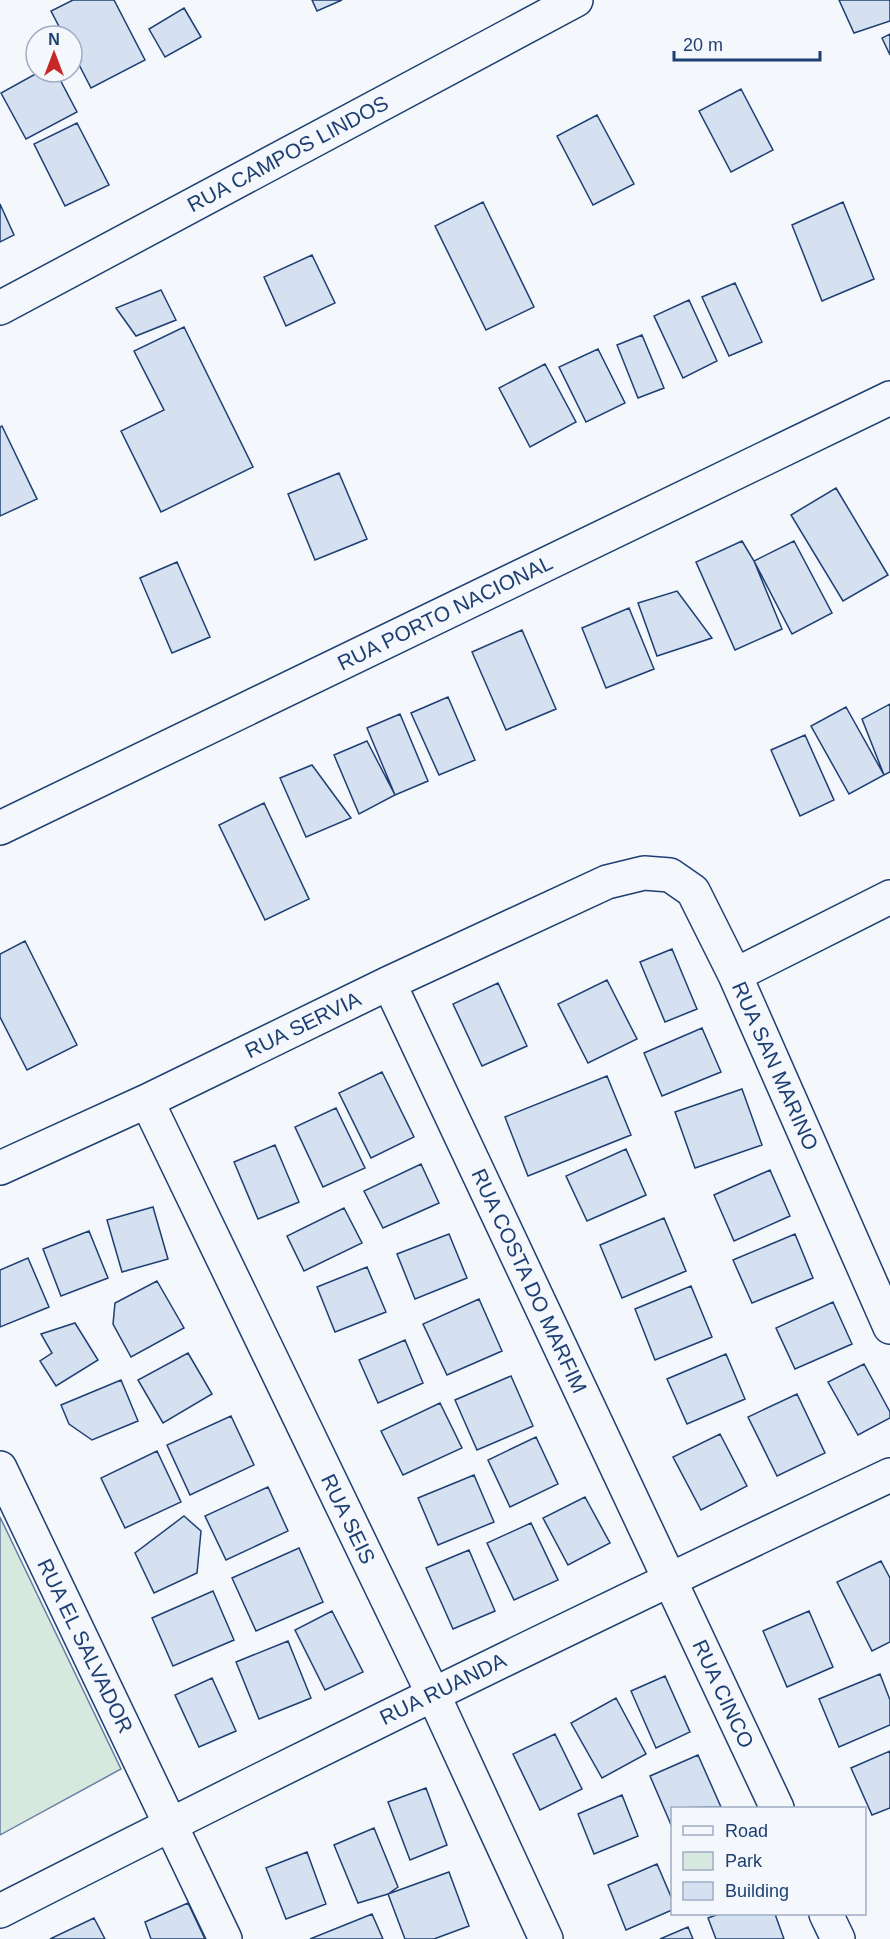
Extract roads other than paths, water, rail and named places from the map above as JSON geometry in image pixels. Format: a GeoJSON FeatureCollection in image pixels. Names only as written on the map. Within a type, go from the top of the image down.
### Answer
{"type":"FeatureCollection","features":[{"type":"Feature","properties":{"kind":"street","name":"RUA CAMPOS LINDOS"},"geometry":{"type":"LineString","coordinates":[[0,308],[576,0]]}},
{"type":"Feature","properties":{"kind":"street","name":"RUA PORTO NACIONAL"},"geometry":{"type":"LineString","coordinates":[[0,828],[890,398]]}},
{"type":"Feature","properties":{"kind":"street","name":"RUA SAN MARINO"},"geometry":{"type":"LineString","coordinates":[[607,882],[644,873],[670,874],[693,891],[735,975],[890,1327]]}},
{"type":"Feature","properties":{"kind":"street","name":"RUA SERVIA"},"geometry":{"type":"LineString","coordinates":[[0,1168],[147,1101],[389,983],[607,882]]}},
{"type":"Feature","properties":{"kind":"street"},"geometry":{"type":"LineString","coordinates":[[735,975],[890,897]]}},
{"type":"Feature","properties":{"kind":"street","name":"RUA COSTA DO MARFIM"},"geometry":{"type":"LineString","coordinates":[[389,983],[669,1579]]}},
{"type":"Feature","properties":{"kind":"street","name":"RUA SEIS"},"geometry":{"type":"LineString","coordinates":[[147,1101],[433,1694],[546,1939]]}},
{"type":"Feature","properties":{"kind":"street","name":"RUA EL SALVADOR"},"geometry":{"type":"LineString","coordinates":[[0,1468],[225,1939]]}},
{"type":"Feature","properties":{"kind":"street","name":"RUA RUANDA"},"geometry":{"type":"LineString","coordinates":[[0,1911],[433,1694],[890,1475]]}},
{"type":"Feature","properties":{"kind":"street","name":"RUA CINCO"},"geometry":{"type":"LineString","coordinates":[[669,1579],[776,1807]]}},
{"type":"Feature","properties":{"kind":"street"},"geometry":{"type":"LineString","coordinates":[[826,1915],[838,1939]]}}]}
